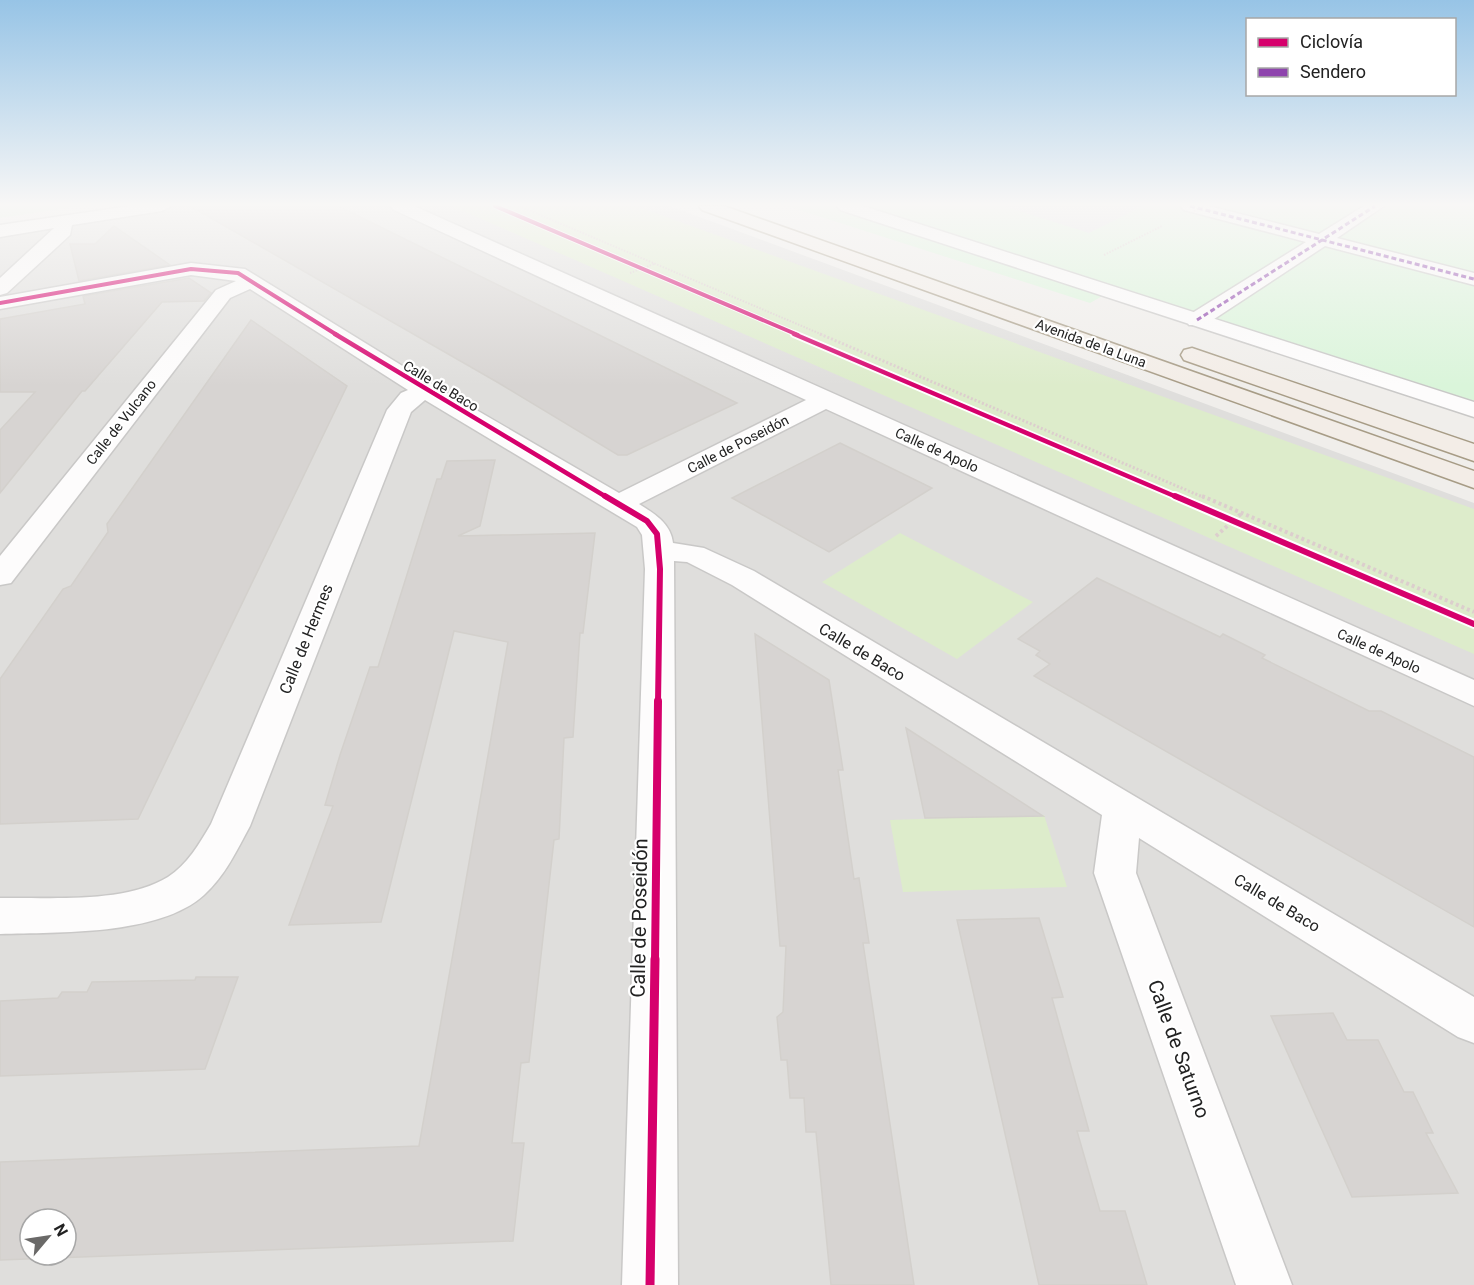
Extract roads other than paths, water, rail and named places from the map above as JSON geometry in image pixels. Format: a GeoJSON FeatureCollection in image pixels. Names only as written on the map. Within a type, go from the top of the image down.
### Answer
{"type":"FeatureCollection","features":[{"type":"Feature","properties":{"kind":"main road","name":"Avenida de la Luna"},"geometry":{"type":"LineString","coordinates":[[876,266],[1474,480]]}},
{"type":"Feature","properties":{"kind":"main road","name":"Avenida de la Luna"},"geometry":{"type":"LineString","coordinates":[[935,266],[1054,307]]}},
{"type":"Feature","properties":{"kind":"main road"},"geometry":{"type":"LineString","coordinates":[[1474,436],[1166,346],[1474,453]]}},
{"type":"Feature","properties":{"kind":"main road"},"geometry":{"type":"LineString","coordinates":[[1128,356],[1411,473],[1474,496]]}},
{"type":"Feature","properties":{"kind":"street"},"geometry":{"type":"LineString","coordinates":[[0,290],[26,266]]}},
{"type":"Feature","properties":{"kind":"street","name":"Calle de Apolo"},"geometry":{"type":"LineString","coordinates":[[531,266],[1474,694]]}},
{"type":"Feature","properties":{"kind":"street"},"geometry":{"type":"LineString","coordinates":[[1031,266],[1474,410]]}},
{"type":"Feature","properties":{"kind":"street"},"geometry":{"type":"LineString","coordinates":[[1197,320],[1281,266]]}},
{"type":"Feature","properties":{"kind":"street"},"geometry":{"type":"LineString","coordinates":[[1423,266],[1474,279]]}},
{"type":"Feature","properties":{"kind":"street","name":"Calle de Baco"},"geometry":{"type":"LineString","coordinates":[[0,303],[191,269],[238,273],[426,391],[647,521],[657,534],[660,551],[693,554],[743,578],[1474,1022]]}},
{"type":"Feature","properties":{"kind":"street","name":"Calle de Vulcano"},"geometry":{"type":"LineString","coordinates":[[0,576],[223,294],[252,281]]}},
{"type":"Feature","properties":{"kind":"street","name":"Calle de Hermes"},"geometry":{"type":"LineString","coordinates":[[0,916],[98,912],[141,906],[183,888],[210,861],[230,826],[399,410],[410,398],[426,391]]}},
{"type":"Feature","properties":{"kind":"street","name":"Calle de Poseidón"},"geometry":{"type":"LineString","coordinates":[[618,504],[825,400]]}},
{"type":"Feature","properties":{"kind":"street","name":"Calle de Poseidón"},"geometry":{"type":"LineString","coordinates":[[650,1285],[660,551]]}},
{"type":"Feature","properties":{"kind":"street","name":"Calle de Saturno"},"geometry":{"type":"LineString","coordinates":[[1122,809],[1116,873],[1264,1285]]}}]}
